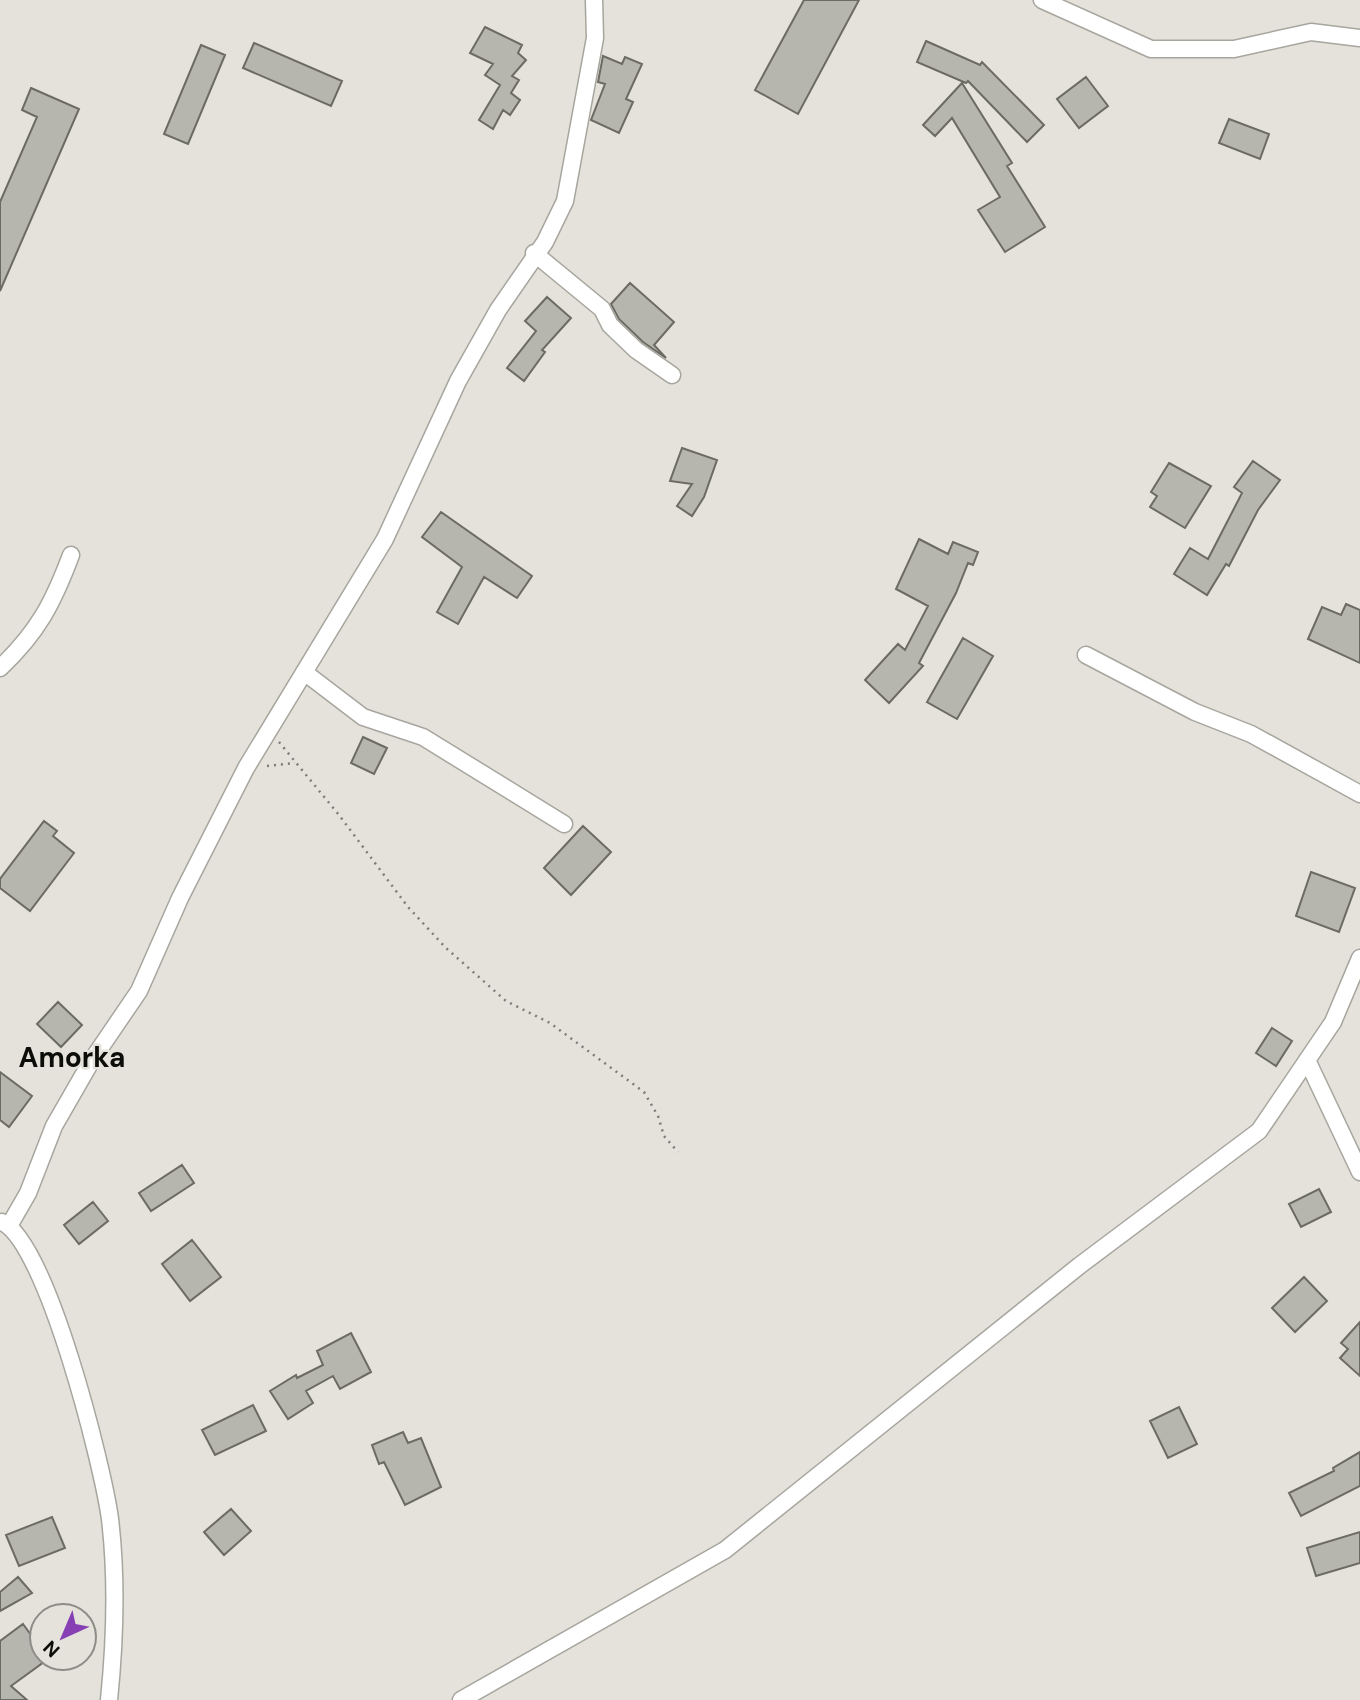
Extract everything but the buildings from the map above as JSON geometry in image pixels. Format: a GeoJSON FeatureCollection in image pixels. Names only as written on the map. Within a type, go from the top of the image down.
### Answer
{"type":"FeatureCollection","features":[{"type":"Feature","properties":{"kind":"street"},"geometry":{"type":"LineString","coordinates":[[109,1700],[115,1648],[110,1520],[91,1423],[47,1296],[4,1224],[28,1192],[54,1126],[92,1060],[139,992],[180,898],[246,768],[384,539],[478,346],[565,201],[594,38],[594,0]]}},
{"type":"Feature","properties":{"kind":"street"},"geometry":{"type":"LineString","coordinates":[[1042,0],[1151,50],[1234,49],[1311,32],[1360,38]]}},
{"type":"Feature","properties":{"kind":"street"},"geometry":{"type":"LineString","coordinates":[[535,253],[602,309],[610,325],[636,350],[672,375]]}},
{"type":"Feature","properties":{"kind":"street"},"geometry":{"type":"LineString","coordinates":[[0,668],[27,642],[51,606],[71,555]]}},
{"type":"Feature","properties":{"kind":"street"},"geometry":{"type":"LineString","coordinates":[[1086,655],[1195,712],[1251,734],[1360,794]]}},
{"type":"Feature","properties":{"kind":"street"},"geometry":{"type":"LineString","coordinates":[[304,672],[363,717],[423,737],[565,824]]}},
{"type":"Feature","properties":{"kind":"street"},"geometry":{"type":"LineString","coordinates":[[461,1700],[725,1550],[1079,1266],[1259,1131],[1333,1022],[1360,958]]}},
{"type":"Feature","properties":{"kind":"street"},"geometry":{"type":"LineString","coordinates":[[1307,1060],[1360,1172]]}},
{"type":"Feature","properties":{"kind":"path"},"geometry":{"type":"LineString","coordinates":[[271,728],[295,763],[340,815],[408,907],[446,948],[506,1001],[550,1023],[644,1091],[658,1116],[664,1136],[678,1152]]}},
{"type":"Feature","properties":{"kind":"path"},"geometry":{"type":"LineString","coordinates":[[246,768],[295,763]]}},
{"type":"Feature","properties":{"kind":"district","name":"Amorka"},"geometry":{"type":"Point","coordinates":[72,1057]}}]}
